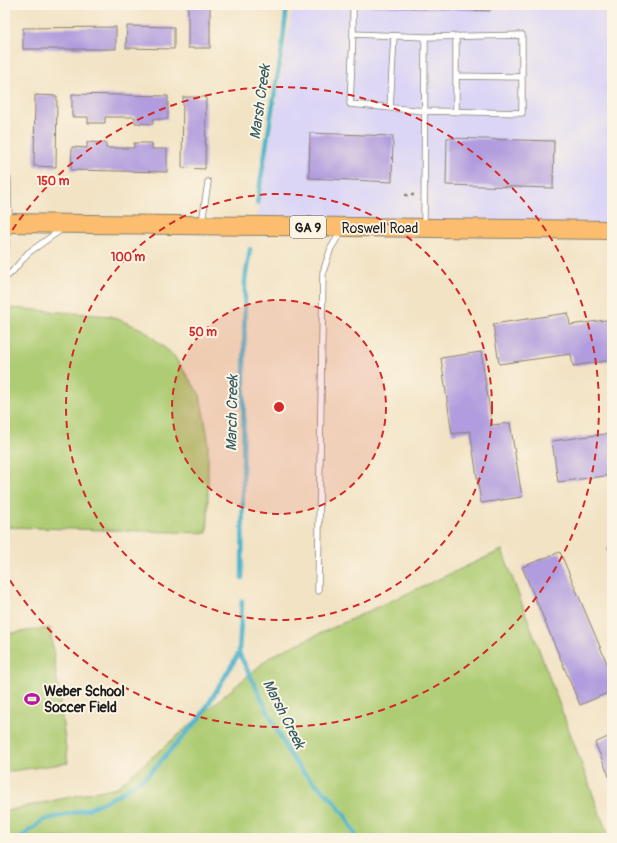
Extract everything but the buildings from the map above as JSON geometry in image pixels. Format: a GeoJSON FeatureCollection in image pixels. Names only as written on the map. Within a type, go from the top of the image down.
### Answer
{"type":"FeatureCollection","features":[{"type":"Feature","properties":{"kind":"main road","name":"Roswell Road"},"geometry":{"type":"LineString","coordinates":[[7,223],[612,230]]}},
{"type":"Feature","properties":{"kind":"lane"},"geometry":{"type":"LineString","coordinates":[[353,5],[350,104],[425,111],[522,113],[522,35],[425,37],[353,34]]}},
{"type":"Feature","properties":{"kind":"lane"},"geometry":{"type":"LineString","coordinates":[[390,108],[394,36]]}},
{"type":"Feature","properties":{"kind":"lane"},"geometry":{"type":"LineString","coordinates":[[456,36],[456,112]]}},
{"type":"Feature","properties":{"kind":"lane"},"geometry":{"type":"LineString","coordinates":[[424,228],[425,37]]}},
{"type":"Feature","properties":{"kind":"lane"},"geometry":{"type":"LineString","coordinates":[[456,76],[522,77]]}},
{"type":"Feature","properties":{"kind":"lane"},"geometry":{"type":"LineString","coordinates":[[5,254],[8,179]]}},
{"type":"Feature","properties":{"kind":"lane"},"geometry":{"type":"LineString","coordinates":[[202,225],[208,182]]}},
{"type":"Feature","properties":{"kind":"lane"},"geometry":{"type":"LineString","coordinates":[[5,278],[32,250],[64,228],[78,224]]}},
{"type":"Feature","properties":{"kind":"lane"},"geometry":{"type":"LineString","coordinates":[[318,591],[323,272],[331,248],[344,228]]}},
{"type":"Feature","properties":{"kind":"path"},"geometry":{"type":"LineString","coordinates":[[405,195],[416,195]]}},
{"type":"Feature","properties":{"kind":"shaded area"},"geometry":{"type":"Polygon","coordinates":[[[293,5],[612,5],[612,231],[387,237],[257,217],[293,5]]]}},
{"type":"Feature","properties":{"kind":"green space"},"geometry":{"type":"Polygon","coordinates":[[[12,308],[110,316],[144,330],[174,356],[200,395],[208,438],[207,533],[5,527],[5,316],[12,308]]]}},
{"type":"Feature","properties":{"kind":"green space"},"geometry":{"type":"Polygon","coordinates":[[[502,550],[609,838],[5,838],[5,811],[117,787],[271,656],[502,550]]]}},
{"type":"Feature","properties":{"kind":"green space","name":"Weber School Soccer Field"},"geometry":{"type":"Polygon","coordinates":[[[50,628],[68,763],[5,772],[5,634],[50,628]]]}},
{"type":"Feature","properties":{"kind":"waterway","name":"Marsh Creek"},"geometry":{"type":"LineString","coordinates":[[257,203],[282,48],[287,5]]}},
{"type":"Feature","properties":{"kind":"waterway","name":"March Creek"},"geometry":{"type":"LineString","coordinates":[[242,578],[245,280],[250,249]]}},
{"type":"Feature","properties":{"kind":"waterway"},"geometry":{"type":"LineString","coordinates":[[20,838],[44,820],[88,809],[116,796],[148,775],[200,718],[239,653],[242,601]]}},
{"type":"Feature","properties":{"kind":"waterway","name":"Marsh Creek"},"geometry":{"type":"LineString","coordinates":[[239,653],[289,754],[302,771],[333,800],[346,817],[357,838]]}},
{"type":"Feature","properties":{"kind":"place","name":"Weber School Soccer Field"},"geometry":{"type":"Point","coordinates":[32,699]}}]}
